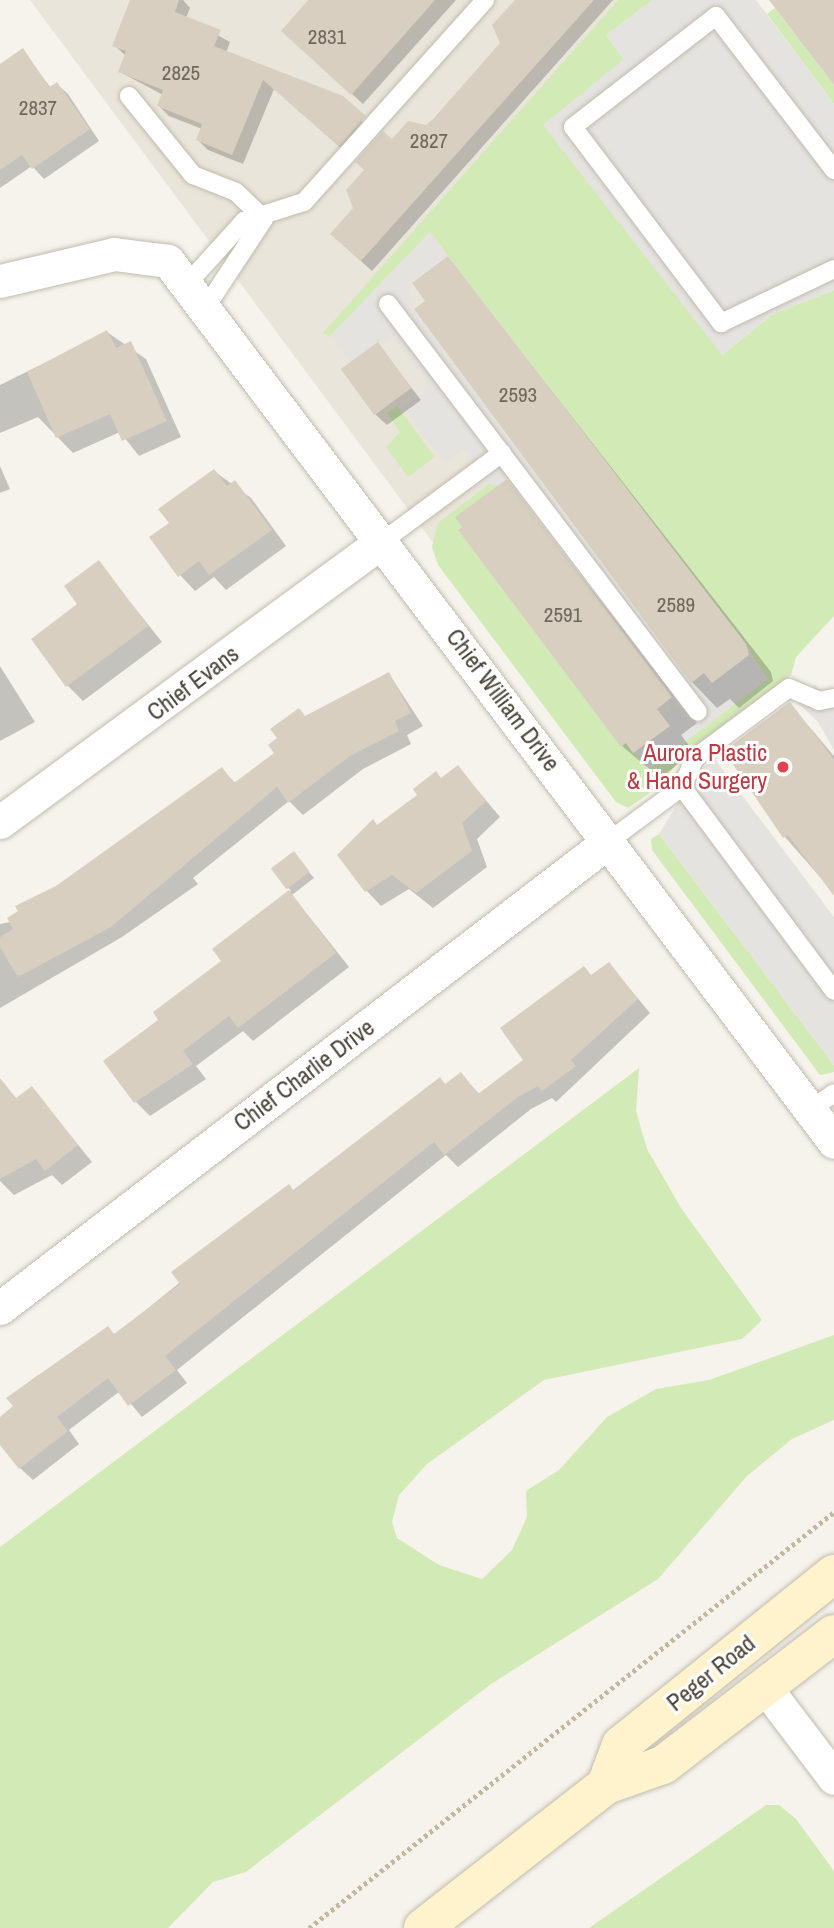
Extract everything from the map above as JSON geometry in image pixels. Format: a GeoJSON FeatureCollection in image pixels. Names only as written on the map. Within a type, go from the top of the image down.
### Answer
{"type":"FeatureCollection","features":[{"type":"Feature","properties":{"kind":"main road","name":"Peger Road"},"geometry":{"type":"LineString","coordinates":[[606,1785],[621,1745],[834,1574]]}},
{"type":"Feature","properties":{"kind":"main road","name":"Peger Road"},"geometry":{"type":"LineString","coordinates":[[423,1928],[606,1785],[663,1765],[834,1634]]}},
{"type":"Feature","properties":{"kind":"street"},"geometry":{"type":"LineString","coordinates":[[0,281],[114,254],[187,284]]}},
{"type":"Feature","properties":{"kind":"street","name":"Chief William Drive"},"geometry":{"type":"LineString","coordinates":[[187,284],[609,841],[822,1102],[834,1142]]}},
{"type":"Feature","properties":{"kind":"street","name":"Chief Evans"},"geometry":{"type":"LineString","coordinates":[[0,822],[383,541]]}},
{"type":"Feature","properties":{"kind":"street","name":"Chief Charlie Drive"},"geometry":{"type":"LineString","coordinates":[[0,1308],[609,841]]}},
{"type":"Feature","properties":{"kind":"street"},"geometry":{"type":"LineString","coordinates":[[765,1688],[834,1778]]}},
{"type":"Feature","properties":{"kind":"lane"},"geometry":{"type":"LineString","coordinates":[[187,284],[264,219],[304,202],[485,0]]}},
{"type":"Feature","properties":{"kind":"lane"},"geometry":{"type":"LineString","coordinates":[[834,170],[716,16],[573,127],[721,323],[834,269]]}},
{"type":"Feature","properties":{"kind":"lane"},"geometry":{"type":"LineString","coordinates":[[129,96],[192,175],[236,192],[264,219]]}},
{"type":"Feature","properties":{"kind":"lane"},"geometry":{"type":"LineString","coordinates":[[187,284],[244,221],[264,219]]}},
{"type":"Feature","properties":{"kind":"lane"},"geometry":{"type":"LineString","coordinates":[[388,304],[698,712]]}},
{"type":"Feature","properties":{"kind":"lane"},"geometry":{"type":"LineString","coordinates":[[383,541],[502,453]]}},
{"type":"Feature","properties":{"kind":"lane"},"geometry":{"type":"LineString","coordinates":[[609,841],[682,787],[695,758],[789,688],[819,701],[834,698]]}},
{"type":"Feature","properties":{"kind":"lane"},"geometry":{"type":"LineString","coordinates":[[682,787],[834,991]]}},
{"type":"Feature","properties":{"kind":"path"},"geometry":{"type":"LineString","coordinates":[[309,1928],[834,1512]]}},
{"type":"Feature","properties":{"kind":"shaded area"},"geometry":{"type":"Polygon","coordinates":[[[30,0],[618,0],[440,202],[790,663],[618,792],[30,0]]]}},
{"type":"Feature","properties":{"kind":"shaded area"},"geometry":{"type":"Polygon","coordinates":[[[653,0],[756,0],[834,104],[834,290],[773,314],[722,355],[543,125],[624,59],[606,35],[653,0]]]}},
{"type":"Feature","properties":{"kind":"shaded area"},"geometry":{"type":"Polygon","coordinates":[[[430,232],[448,256],[409,286],[414,309],[566,511],[712,683],[749,655],[768,679],[648,770],[635,752],[670,726],[663,716],[672,709],[668,700],[503,486],[489,484],[464,449],[445,463],[420,431],[403,408],[425,391],[426,381],[393,338],[350,363],[330,336],[430,232]]]}},
{"type":"Feature","properties":{"kind":"shaded area"},"geometry":{"type":"Polygon","coordinates":[[[815,685],[834,709],[834,750],[818,722],[796,701],[815,685]]]}},
{"type":"Feature","properties":{"kind":"shaded area"},"geometry":{"type":"Polygon","coordinates":[[[714,758],[834,917],[834,1065],[659,834],[694,777],[714,758]]]}},
{"type":"Feature","properties":{"kind":"green space"},"geometry":{"type":"Polygon","coordinates":[[[618,0],[653,0],[606,35],[624,59],[722,355],[773,314],[834,290],[834,616],[796,657],[791,675],[681,758],[661,785],[628,808],[616,802],[438,565],[432,547],[438,523],[489,484],[503,486],[456,517],[462,527],[458,530],[621,746],[626,743],[648,770],[767,679],[746,644],[430,232],[330,336],[323,333],[618,0]]]}},
{"type":"Feature","properties":{"kind":"green space"},"geometry":{"type":"Polygon","coordinates":[[[775,8],[834,85],[834,104],[767,14],[775,8]]]}},
{"type":"Feature","properties":{"kind":"green space"},"geometry":{"type":"Polygon","coordinates":[[[397,406],[435,457],[408,477],[386,447],[400,432],[387,413],[397,406]]]}},
{"type":"Feature","properties":{"kind":"green space"},"geometry":{"type":"Polygon","coordinates":[[[659,834],[834,1065],[834,1072],[820,1075],[652,850],[651,839],[659,834]]]}},
{"type":"Feature","properties":{"kind":"green space"},"geometry":{"type":"Polygon","coordinates":[[[639,1068],[636,1111],[647,1149],[681,1208],[762,1320],[742,1339],[544,1380],[427,1464],[399,1495],[392,1522],[397,1538],[439,1565],[482,1579],[512,1550],[527,1517],[526,1491],[559,1470],[607,1417],[656,1389],[709,1380],[834,1335],[834,1420],[792,1439],[747,1476],[658,1579],[491,1684],[246,1872],[213,1882],[168,1928],[0,1928],[0,1547],[639,1068]]]}},
{"type":"Feature","properties":{"kind":"green space"},"geometry":{"type":"Polygon","coordinates":[[[766,1805],[779,1805],[796,1819],[834,1871],[834,1928],[589,1928],[766,1805]]]}},
{"type":"Feature","properties":{"kind":"building"},"geometry":{"type":"Polygon","coordinates":[[[130,0],[179,0],[175,12],[221,30],[214,46],[343,96],[366,116],[339,146],[263,80],[232,155],[196,140],[202,124],[157,106],[163,90],[118,72],[126,51],[112,46],[130,0]]]}},
{"type":"Feature","properties":{"kind":"building"},"geometry":{"type":"Polygon","coordinates":[[[308,0],[435,0],[351,95],[281,31],[308,0]]]}},
{"type":"Feature","properties":{"kind":"building"},"geometry":{"type":"Polygon","coordinates":[[[515,0],[594,0],[361,261],[330,234],[353,208],[346,190],[364,170],[355,162],[383,131],[392,139],[408,121],[426,125],[434,118],[500,43],[492,25],[515,0]]]}},
{"type":"Feature","properties":{"kind":"building"},"geometry":{"type":"Polygon","coordinates":[[[769,0],[834,0],[834,85],[769,0]]]}},
{"type":"Feature","properties":{"kind":"building"},"geometry":{"type":"Polygon","coordinates":[[[23,48],[49,87],[57,82],[90,129],[32,169],[22,155],[0,170],[0,64],[23,48]]]}},
{"type":"Feature","properties":{"kind":"building"},"geometry":{"type":"Polygon","coordinates":[[[448,256],[746,644],[749,655],[712,683],[704,673],[691,683],[414,309],[425,301],[412,283],[448,256]]]}},
{"type":"Feature","properties":{"kind":"building"},"geometry":{"type":"Polygon","coordinates":[[[107,330],[116,348],[131,341],[167,421],[122,441],[110,414],[56,438],[27,372],[107,330]]]}},
{"type":"Feature","properties":{"kind":"building"},"geometry":{"type":"Polygon","coordinates":[[[378,342],[412,388],[374,415],[341,369],[378,342]]]}},
{"type":"Feature","properties":{"kind":"building"},"geometry":{"type":"Polygon","coordinates":[[[214,469],[227,486],[235,480],[272,530],[209,575],[199,561],[178,577],[149,537],[169,523],[158,509],[214,469]]]}},
{"type":"Feature","properties":{"kind":"building"},"geometry":{"type":"Polygon","coordinates":[[[507,479],[672,697],[657,709],[670,726],[633,753],[626,743],[621,747],[458,530],[462,527],[455,517],[507,479]]]}},
{"type":"Feature","properties":{"kind":"building"},"geometry":{"type":"Polygon","coordinates":[[[99,560],[148,626],[66,687],[31,639],[77,604],[64,586],[99,560]]]}},
{"type":"Feature","properties":{"kind":"building"},"geometry":{"type":"Polygon","coordinates":[[[389,672],[411,713],[395,721],[399,731],[350,756],[288,803],[277,787],[111,927],[18,977],[0,947],[0,937],[13,929],[7,918],[18,911],[15,906],[56,886],[222,767],[234,783],[274,753],[268,745],[277,738],[270,729],[299,708],[305,716],[389,672]]]}},
{"type":"Feature","properties":{"kind":"building"},"geometry":{"type":"Polygon","coordinates":[[[790,702],[834,760],[834,896],[788,835],[783,838],[724,751],[790,702]]]}},
{"type":"Feature","properties":{"kind":"building"},"geometry":{"type":"Polygon","coordinates":[[[458,765],[486,801],[462,823],[472,851],[416,893],[392,875],[365,892],[337,855],[373,819],[377,825],[417,795],[413,789],[436,771],[441,778],[458,765]]]}},
{"type":"Feature","properties":{"kind":"building"},"geometry":{"type":"Polygon","coordinates":[[[294,851],[310,872],[286,889],[271,868],[294,851]]]}},
{"type":"Feature","properties":{"kind":"building"},"geometry":{"type":"Polygon","coordinates":[[[289,890],[336,953],[238,1028],[229,1016],[183,1051],[193,1064],[134,1103],[103,1061],[158,1020],[153,1012],[221,961],[212,949],[289,890]]]}},
{"type":"Feature","properties":{"kind":"building"},"geometry":{"type":"Polygon","coordinates":[[[609,962],[638,999],[571,1060],[576,1066],[542,1091],[538,1086],[518,1097],[444,1155],[434,1142],[165,1356],[176,1370],[128,1406],[108,1378],[57,1417],[68,1431],[19,1469],[0,1445],[0,1417],[13,1406],[6,1398],[108,1326],[114,1334],[180,1284],[171,1272],[289,1184],[293,1190],[440,1077],[445,1084],[461,1072],[478,1094],[523,1060],[500,1028],[584,966],[591,975],[609,962]]]}},
{"type":"Feature","properties":{"kind":"building"},"geometry":{"type":"Polygon","coordinates":[[[0,1078],[16,1098],[32,1086],[78,1145],[45,1171],[36,1159],[0,1179],[0,1078]]]}},
{"type":"Feature","properties":{"kind":"place","name":"Aurora Plastic & Hand Surgery"},"geometry":{"type":"Point","coordinates":[783,767]}}]}
